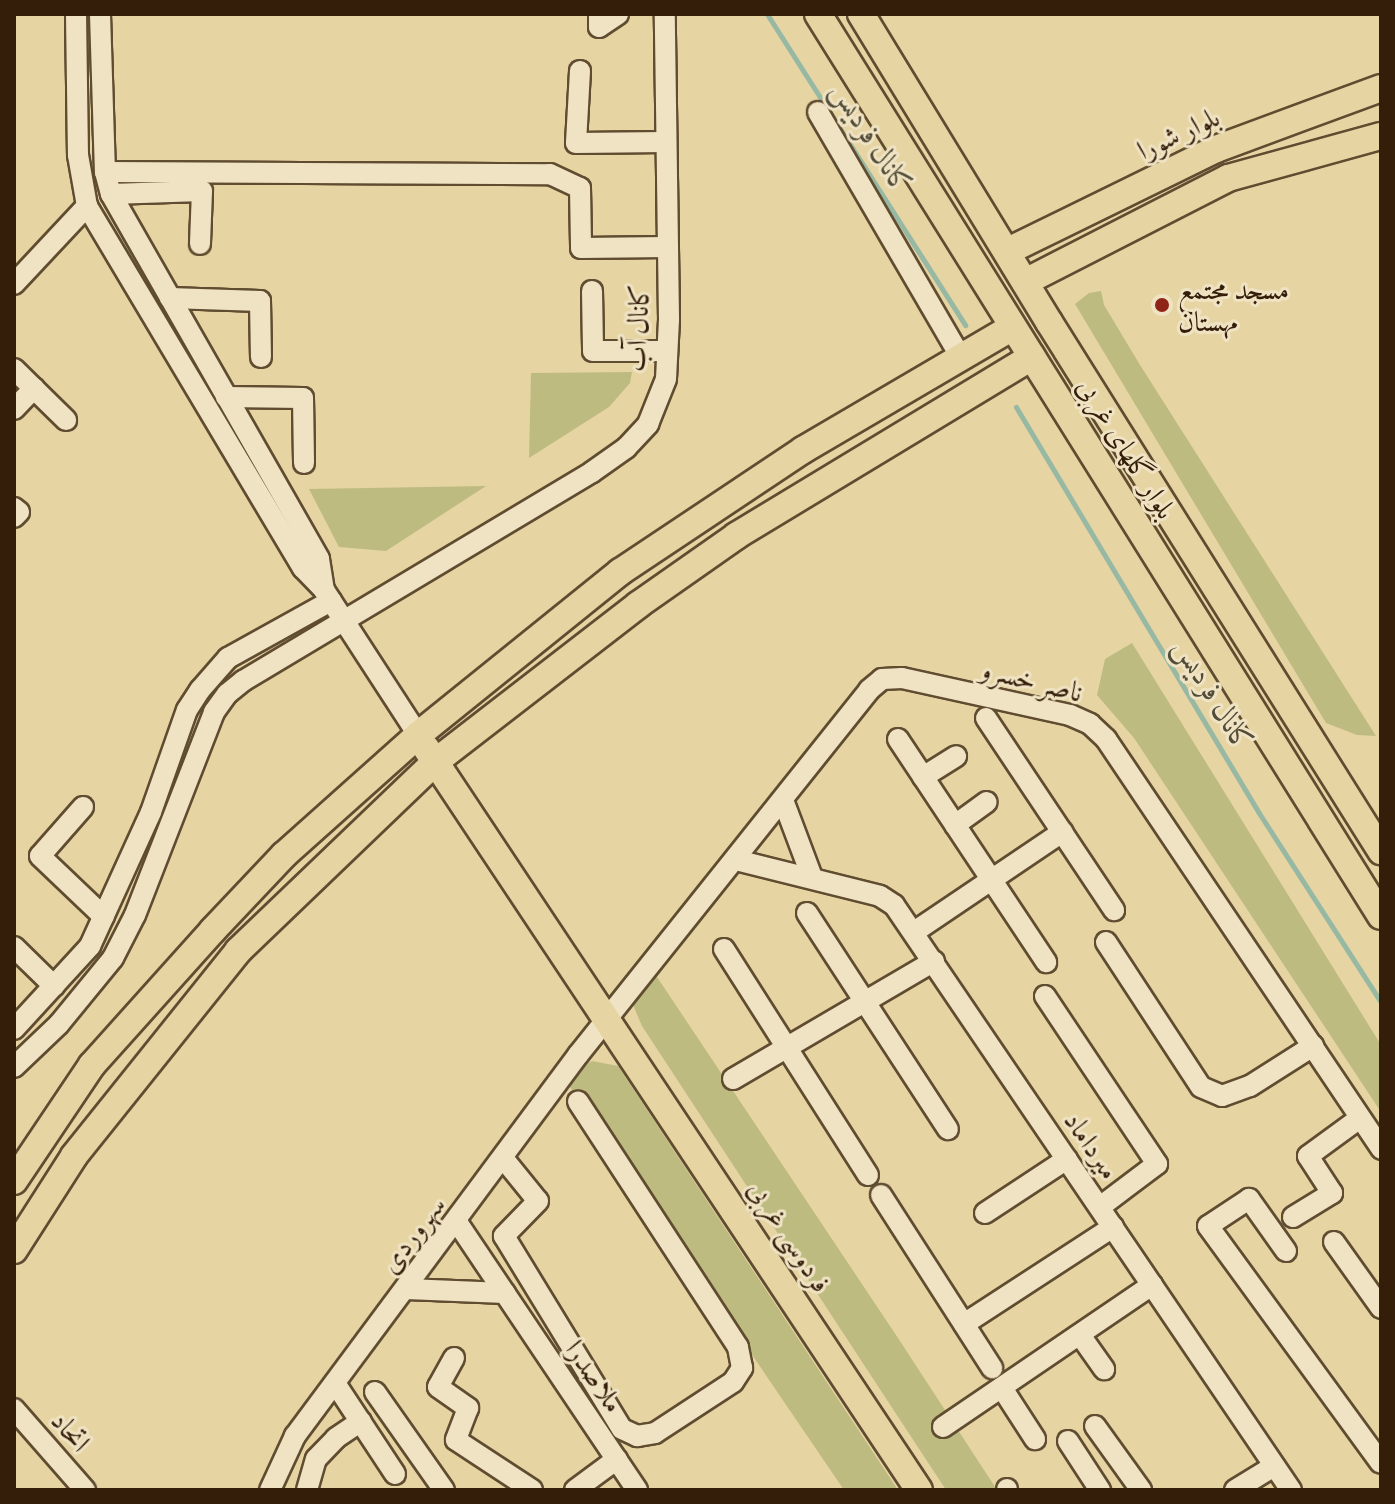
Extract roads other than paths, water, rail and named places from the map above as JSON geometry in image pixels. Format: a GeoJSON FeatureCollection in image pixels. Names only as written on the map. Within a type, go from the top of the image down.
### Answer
{"type":"FeatureCollection","features":[{"type":"Feature","properties":{"kind":"main road","name":"بلوار گلهای غربی"},"geometry":{"type":"LineString","coordinates":[[861,14],[1198,561],[1381,851]]}},
{"type":"Feature","properties":{"kind":"main road","name":"بلوار گلهای غربی"},"geometry":{"type":"LineString","coordinates":[[826,20],[1013,327],[1381,916]]}},
{"type":"Feature","properties":{"kind":"main road","name":"بلوار شورا"},"geometry":{"type":"LineString","coordinates":[[1008,251],[1216,149],[1381,88]]}},
{"type":"Feature","properties":{"kind":"main road"},"geometry":{"type":"LineString","coordinates":[[1025,282],[1228,178],[1381,136]]}},
{"type":"Feature","properties":{"kind":"main road"},"geometry":{"type":"LineString","coordinates":[[14,1181],[92,1065],[213,930],[284,855],[418,735],[620,572],[803,450],[1013,327]]}},
{"type":"Feature","properties":{"kind":"main road"},"geometry":{"type":"LineString","coordinates":[[14,1250],[106,1112],[238,951],[435,762],[638,605],[736,536],[976,388],[1032,357]]}},
{"type":"Feature","properties":{"kind":"main road"},"geometry":{"type":"LineString","coordinates":[[962,359],[972,361],[980,369],[981,379],[976,388]]}},
{"type":"Feature","properties":{"kind":"main road"},"geometry":{"type":"LineString","coordinates":[[1173,582],[1186,586],[1193,582],[1198,561]]}},
{"type":"Feature","properties":{"kind":"main road","name":"فردوسی غربی"},"geometry":{"type":"LineString","coordinates":[[418,735],[919,1490]]}},
{"type":"Feature","properties":{"kind":"street"},"geometry":{"type":"LineString","coordinates":[[76,14],[78,155],[87,206],[245,476],[303,568],[328,595],[418,735]]}},
{"type":"Feature","properties":{"kind":"street"},"geometry":{"type":"LineString","coordinates":[[100,14],[105,172],[111,194],[319,559],[328,595]]}},
{"type":"Feature","properties":{"kind":"street"},"geometry":{"type":"LineString","coordinates":[[599,14],[599,27],[618,14]]}},
{"type":"Feature","properties":{"kind":"street","name":"کانال آب"},"geometry":{"type":"LineString","coordinates":[[14,1067],[59,1024],[113,958],[135,915],[214,712],[243,681],[345,622],[626,448],[648,424],[666,379],[665,14]]}},
{"type":"Feature","properties":{"kind":"street"},"geometry":{"type":"LineString","coordinates":[[580,71],[576,143],[666,142]]}},
{"type":"Feature","properties":{"kind":"street"},"geometry":{"type":"LineString","coordinates":[[818,112],[962,359]]}},
{"type":"Feature","properties":{"kind":"street"},"geometry":{"type":"LineString","coordinates":[[105,172],[550,174],[580,188],[581,248],[668,247]]}},
{"type":"Feature","properties":{"kind":"street"},"geometry":{"type":"LineString","coordinates":[[111,194],[202,191],[200,244]]}},
{"type":"Feature","properties":{"kind":"street"},"geometry":{"type":"LineString","coordinates":[[14,284],[87,206]]}},
{"type":"Feature","properties":{"kind":"street"},"geometry":{"type":"LineString","coordinates":[[592,291],[593,351],[667,351]]}},
{"type":"Feature","properties":{"kind":"street"},"geometry":{"type":"LineString","coordinates":[[170,298],[260,301],[261,357]]}},
{"type":"Feature","properties":{"kind":"street"},"geometry":{"type":"LineString","coordinates":[[14,369],[66,420]]}},
{"type":"Feature","properties":{"kind":"street"},"geometry":{"type":"LineString","coordinates":[[14,409],[34,388]]}},
{"type":"Feature","properties":{"kind":"street"},"geometry":{"type":"LineString","coordinates":[[226,397],[303,398],[304,463]]}},
{"type":"Feature","properties":{"kind":"street"},"geometry":{"type":"LineString","coordinates":[[14,508],[19,512],[14,517]]}},
{"type":"Feature","properties":{"kind":"street"},"geometry":{"type":"LineString","coordinates":[[14,1029],[90,946],[151,812],[187,710],[200,690],[228,658],[328,595]]}},
{"type":"Feature","properties":{"kind":"street","name":"ناصر خسرو"},"geometry":{"type":"LineString","coordinates":[[608,1017],[869,690],[882,679],[902,678],[1070,715],[1090,724],[1106,739],[1381,1149]]}},
{"type":"Feature","properties":{"kind":"street"},"geometry":{"type":"LineString","coordinates":[[986,718],[1114,910]]}},
{"type":"Feature","properties":{"kind":"street"},"geometry":{"type":"LineString","coordinates":[[898,739],[1046,962]]}},
{"type":"Feature","properties":{"kind":"street"},"geometry":{"type":"LineString","coordinates":[[923,777],[956,756]]}},
{"type":"Feature","properties":{"kind":"street"},"geometry":{"type":"LineString","coordinates":[[783,800],[812,877]]}},
{"type":"Feature","properties":{"kind":"street"},"geometry":{"type":"LineString","coordinates":[[955,825],[987,802]]}},
{"type":"Feature","properties":{"kind":"street"},"geometry":{"type":"LineString","coordinates":[[83,807],[40,856],[104,917]]}},
{"type":"Feature","properties":{"kind":"street"},"geometry":{"type":"LineString","coordinates":[[914,932],[1062,832]]}},
{"type":"Feature","properties":{"kind":"street","name":"میرداماد"},"geometry":{"type":"LineString","coordinates":[[736,860],[880,896],[894,905],[1291,1490]]}},
{"type":"Feature","properties":{"kind":"street"},"geometry":{"type":"LineString","coordinates":[[807,913],[948,1129]]}},
{"type":"Feature","properties":{"kind":"street"},"geometry":{"type":"LineString","coordinates":[[1106,942],[1201,1087],[1222,1096],[1250,1086],[1313,1046]]}},
{"type":"Feature","properties":{"kind":"street"},"geometry":{"type":"LineString","coordinates":[[14,947],[54,986]]}},
{"type":"Feature","properties":{"kind":"street"},"geometry":{"type":"LineString","coordinates":[[724,949],[868,1175]]}},
{"type":"Feature","properties":{"kind":"street"},"geometry":{"type":"LineString","coordinates":[[733,1079],[934,961]]}},
{"type":"Feature","properties":{"kind":"street"},"geometry":{"type":"LineString","coordinates":[[1045,996],[1157,1164],[1100,1207]]}},
{"type":"Feature","properties":{"kind":"street","name":"سهروردی"},"geometry":{"type":"LineString","coordinates":[[270,1490],[295,1436],[608,1017]]}},
{"type":"Feature","properties":{"kind":"street"},"geometry":{"type":"LineString","coordinates":[[503,1158],[538,1201],[504,1236],[622,1429],[637,1436],[655,1433],[733,1382],[742,1368],[738,1347],[578,1102]]}},
{"type":"Feature","properties":{"kind":"street"},"geometry":{"type":"LineString","coordinates":[[1293,1217],[1332,1193],[1308,1156],[1360,1118]]}},
{"type":"Feature","properties":{"kind":"street"},"geometry":{"type":"LineString","coordinates":[[985,1213],[1067,1159]]}},
{"type":"Feature","properties":{"kind":"street"},"geometry":{"type":"LineString","coordinates":[[881,1195],[992,1368]]}},
{"type":"Feature","properties":{"kind":"street"},"geometry":{"type":"LineString","coordinates":[[1286,1251],[1249,1199],[1208,1226],[1381,1463]]}},
{"type":"Feature","properties":{"kind":"street","name":"ملاصدرا"},"geometry":{"type":"LineString","coordinates":[[457,1222],[637,1490]]}},
{"type":"Feature","properties":{"kind":"street"},"geometry":{"type":"LineString","coordinates":[[964,1324],[1113,1227]]}},
{"type":"Feature","properties":{"kind":"street"},"geometry":{"type":"LineString","coordinates":[[1334,1242],[1381,1308]]}},
{"type":"Feature","properties":{"kind":"street"},"geometry":{"type":"LineString","coordinates":[[943,1427],[1152,1285]]}},
{"type":"Feature","properties":{"kind":"street"},"geometry":{"type":"LineString","coordinates":[[406,1289],[505,1293]]}},
{"type":"Feature","properties":{"kind":"street"},"geometry":{"type":"LineString","coordinates":[[1080,1335],[1104,1369]]}},
{"type":"Feature","properties":{"kind":"street"},"geometry":{"type":"LineString","coordinates":[[454,1358],[438,1387],[468,1408],[456,1440],[532,1490]]}},
{"type":"Feature","properties":{"kind":"street"},"geometry":{"type":"LineString","coordinates":[[335,1383],[395,1474]]}},
{"type":"Feature","properties":{"kind":"street"},"geometry":{"type":"LineString","coordinates":[[1002,1388],[1035,1439]]}},
{"type":"Feature","properties":{"kind":"street"},"geometry":{"type":"LineString","coordinates":[[375,1392],[444,1490]]}},
{"type":"Feature","properties":{"kind":"street","name":"اتحاد"},"geometry":{"type":"LineString","coordinates":[[14,1409],[85,1490]]}},
{"type":"Feature","properties":{"kind":"street"},"geometry":{"type":"LineString","coordinates":[[307,1490],[316,1459],[336,1438],[361,1421]]}},
{"type":"Feature","properties":{"kind":"street"},"geometry":{"type":"LineString","coordinates":[[1095,1426],[1141,1490]]}},
{"type":"Feature","properties":{"kind":"street"},"geometry":{"type":"LineString","coordinates":[[1068,1441],[1100,1490]]}},
{"type":"Feature","properties":{"kind":"street"},"geometry":{"type":"LineString","coordinates":[[575,1490],[617,1459]]}},
{"type":"Feature","properties":{"kind":"street"},"geometry":{"type":"LineString","coordinates":[[1235,1490],[1274,1466]]}},
{"type":"Feature","properties":{"kind":"waterway","name":"کانال فردیس"},"geometry":{"type":"LineString","coordinates":[[767,14],[965,325]]}},
{"type":"Feature","properties":{"kind":"waterway","name":"کانال فردیس"},"geometry":{"type":"LineString","coordinates":[[1016,407],[1259,813],[1381,1002]]}},
{"type":"Feature","properties":{"kind":"place","name":"مسجد مجتمع مهستان"},"geometry":{"type":"Point","coordinates":[1162,305]}}]}
